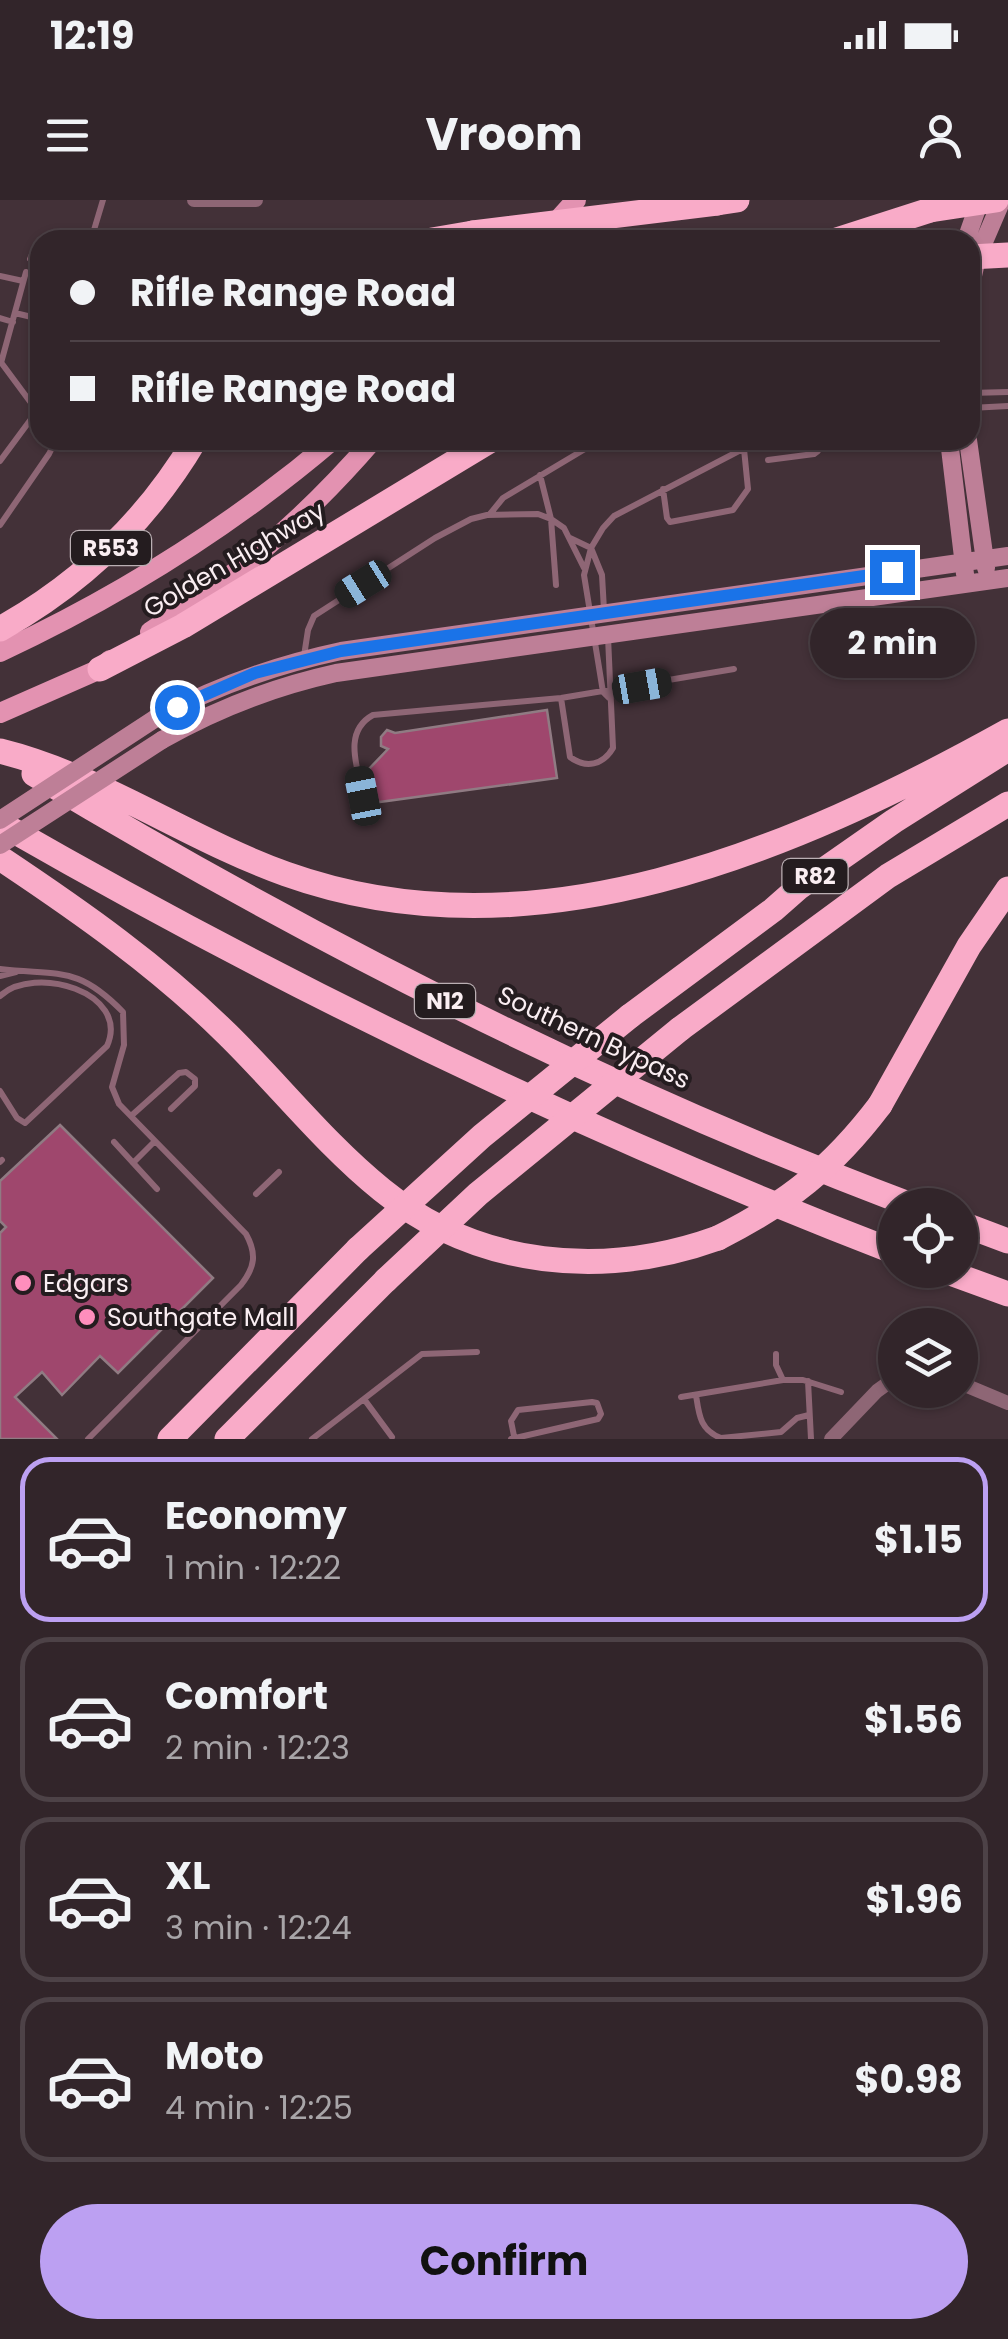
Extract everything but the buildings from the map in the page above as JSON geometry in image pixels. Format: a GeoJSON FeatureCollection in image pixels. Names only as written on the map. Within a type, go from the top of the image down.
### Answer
{"type":"FeatureCollection","features":[{"type":"Feature","properties":{"kind":"highway"},"geometry":{"type":"LineString","coordinates":[[868,230],[930,210],[999,200]]}},
{"type":"Feature","properties":{"kind":"highway"},"geometry":{"type":"LineString","coordinates":[[497,230],[728,201]]}},
{"type":"Feature","properties":{"kind":"highway"},"geometry":{"type":"LineString","coordinates":[[980,252],[1008,254]]}},
{"type":"Feature","properties":{"kind":"highway","name":"R553"},"geometry":{"type":"LineString","coordinates":[[6,642],[121,539],[150,507],[187,450]]}},
{"type":"Feature","properties":{"kind":"highway","name":"Golden Highway"},"geometry":{"type":"LineString","coordinates":[[100,669],[183,626],[473,450]]}},
{"type":"Feature","properties":{"kind":"highway"},"geometry":{"type":"LineString","coordinates":[[0,752],[60,768],[224,848],[327,886],[411,902],[520,906],[634,888],[719,861],[844,812],[1008,731]]}},
{"type":"Feature","properties":{"kind":"highway","name":"R82"},"geometry":{"type":"LineString","coordinates":[[170,1439],[358,1249],[482,1136],[630,1016],[798,888],[894,821],[1008,750]]}},
{"type":"Feature","properties":{"kind":"highway","name":"Southern Bypass"},"geometry":{"type":"LineString","coordinates":[[0,752],[126,830],[435,996],[685,1112],[878,1191]]}},
{"type":"Feature","properties":{"kind":"highway","name":"R82"},"geometry":{"type":"LineString","coordinates":[[227,1439],[386,1280],[528,1152],[680,1029],[888,876],[1008,804]]}},
{"type":"Feature","properties":{"kind":"highway","name":"N12"},"geometry":{"type":"LineString","coordinates":[[0,822],[231,952],[476,1072],[796,1214],[878,1245]]}},
{"type":"Feature","properties":{"kind":"highway"},"geometry":{"type":"LineString","coordinates":[[0,858],[109,932],[168,979],[382,1190],[426,1221],[491,1248],[552,1261],[628,1261],[680,1251],[718,1238],[772,1210],[814,1179],[857,1136],[880,1104],[969,946],[1008,889]]}},
{"type":"Feature","properties":{"kind":"highway"},"geometry":{"type":"LineString","coordinates":[[978,1230],[1008,1241]]}},
{"type":"Feature","properties":{"kind":"highway"},"geometry":{"type":"LineString","coordinates":[[978,1283],[1008,1294]]}},
{"type":"Feature","properties":{"kind":"main road"},"geometry":{"type":"LineString","coordinates":[[549,230],[576,200]]}},
{"type":"Feature","properties":{"kind":"main road"},"geometry":{"type":"LineString","coordinates":[[975,230],[980,200]]}},
{"type":"Feature","properties":{"kind":"main road"},"geometry":{"type":"LineString","coordinates":[[980,235],[999,200]]}},
{"type":"Feature","properties":{"kind":"main road"},"geometry":{"type":"LineString","coordinates":[[6,642],[82,612],[195,544],[321,450]]}},
{"type":"Feature","properties":{"kind":"main road"},"geometry":{"type":"LineString","coordinates":[[100,669],[128,644],[228,580],[282,536],[364,450]]}},
{"type":"Feature","properties":{"kind":"main road"},"geometry":{"type":"LineString","coordinates":[[951,450],[966,584]]}},
{"type":"Feature","properties":{"kind":"main road"},"geometry":{"type":"LineString","coordinates":[[969,450],[988,580]]}},
{"type":"Feature","properties":{"kind":"main road"},"geometry":{"type":"LineString","coordinates":[[978,512],[991,541],[1008,555]]}},
{"type":"Feature","properties":{"kind":"main road"},"geometry":{"type":"LineString","coordinates":[[929,567],[951,552],[960,524]]}},
{"type":"Feature","properties":{"kind":"main road"},"geometry":{"type":"LineString","coordinates":[[0,822],[156,718],[255,673],[304,659],[1008,555]]}},
{"type":"Feature","properties":{"kind":"main road"},"geometry":{"type":"LineString","coordinates":[[0,845],[162,740],[232,704],[304,680],[1008,578]]}},
{"type":"Feature","properties":{"kind":"main road","name":"Golden Highway"},"geometry":{"type":"LineString","coordinates":[[0,714],[100,669]]}},
{"type":"Feature","properties":{"kind":"street"},"geometry":{"type":"LineString","coordinates":[[194,200],[256,200]]}},
{"type":"Feature","properties":{"kind":"street"},"geometry":{"type":"LineString","coordinates":[[831,1439],[878,1389]]}},
{"type":"Feature","properties":{"kind":"street"},"geometry":{"type":"LineString","coordinates":[[978,1390],[1008,1403]]}},
{"type":"Feature","properties":{"kind":"lane"},"geometry":{"type":"LineString","coordinates":[[94,230],[103,200]]}},
{"type":"Feature","properties":{"kind":"lane"},"geometry":{"type":"LineString","coordinates":[[26,272],[1,362],[30,402]]}},
{"type":"Feature","properties":{"kind":"lane"},"geometry":{"type":"LineString","coordinates":[[0,276],[24,282]]}},
{"type":"Feature","properties":{"kind":"lane"},"geometry":{"type":"LineString","coordinates":[[16,312],[30,316]]}},
{"type":"Feature","properties":{"kind":"lane"},"geometry":{"type":"LineString","coordinates":[[0,318],[13,322]]}},
{"type":"Feature","properties":{"kind":"lane"},"geometry":{"type":"LineString","coordinates":[[980,393],[1008,392]]}},
{"type":"Feature","properties":{"kind":"lane"},"geometry":{"type":"LineString","coordinates":[[980,407],[1008,406]]}},
{"type":"Feature","properties":{"kind":"lane"},"geometry":{"type":"LineString","coordinates":[[0,462],[30,423]]}},
{"type":"Feature","properties":{"kind":"lane"},"geometry":{"type":"LineString","coordinates":[[0,525],[52,450]]}},
{"type":"Feature","properties":{"kind":"lane"},"geometry":{"type":"LineString","coordinates":[[490,515],[503,498],[583,450]]}},
{"type":"Feature","properties":{"kind":"lane"},"geometry":{"type":"LineString","coordinates":[[584,568],[592,548],[614,516],[737,450]]}},
{"type":"Feature","properties":{"kind":"lane"},"geometry":{"type":"LineString","coordinates":[[663,489],[670,522],[733,510],[748,489],[748,450]]}},
{"type":"Feature","properties":{"kind":"lane"},"geometry":{"type":"LineString","coordinates":[[768,460],[814,454],[818,450]]}},
{"type":"Feature","properties":{"kind":"lane"},"geometry":{"type":"LineString","coordinates":[[540,475],[550,519],[556,585]]}},
{"type":"Feature","properties":{"kind":"lane"},"geometry":{"type":"LineString","coordinates":[[304,659],[314,616],[436,538],[490,515],[538,514],[564,528],[584,568],[597,617],[614,748],[602,761],[574,761],[568,754],[561,698]]}},
{"type":"Feature","properties":{"kind":"lane"},"geometry":{"type":"LineString","coordinates":[[569,537],[592,548],[602,576],[597,617],[608,694]]}},
{"type":"Feature","properties":{"kind":"lane"},"geometry":{"type":"LineString","coordinates":[[363,796],[354,740],[360,724],[373,715],[608,694],[734,670]]}},
{"type":"Feature","properties":{"kind":"lane"},"geometry":{"type":"LineString","coordinates":[[0,972],[74,974],[108,996],[122,1012],[124,1045],[112,1087],[120,1104],[246,1234],[254,1249],[252,1270],[88,1439]]}},
{"type":"Feature","properties":{"kind":"lane"},"geometry":{"type":"LineString","coordinates":[[0,996],[13,984],[65,985],[82,991],[106,1010],[112,1022],[108,1046],[25,1123],[17,1118],[0,1091]]}},
{"type":"Feature","properties":{"kind":"lane"},"geometry":{"type":"LineString","coordinates":[[131,1116],[179,1073],[186,1072],[195,1079],[195,1086],[171,1109]]}},
{"type":"Feature","properties":{"kind":"lane"},"geometry":{"type":"LineString","coordinates":[[133,1163],[155,1141]]}},
{"type":"Feature","properties":{"kind":"lane"},"geometry":{"type":"LineString","coordinates":[[114,1142],[157,1189]]}},
{"type":"Feature","properties":{"kind":"lane"},"geometry":{"type":"LineString","coordinates":[[256,1194],[279,1172]]}},
{"type":"Feature","properties":{"kind":"lane"},"geometry":{"type":"LineString","coordinates":[[312,1439],[422,1354],[477,1352]]}},
{"type":"Feature","properties":{"kind":"lane"},"geometry":{"type":"LineString","coordinates":[[776,1354],[783,1380]]}},
{"type":"Feature","properties":{"kind":"lane"},"geometry":{"type":"LineString","coordinates":[[681,1397],[783,1380],[808,1381],[841,1392]]}},
{"type":"Feature","properties":{"kind":"lane"},"geometry":{"type":"LineString","coordinates":[[808,1381],[811,1439]]}},
{"type":"Feature","properties":{"kind":"lane"},"geometry":{"type":"LineString","coordinates":[[696,1395],[700,1421],[721,1438],[781,1432],[797,1418],[809,1415]]}},
{"type":"Feature","properties":{"kind":"lane"},"geometry":{"type":"LineString","coordinates":[[364,1400],[392,1437]]}},
{"type":"Feature","properties":{"kind":"lane"},"geometry":{"type":"LineString","coordinates":[[598,1403],[598,1419],[513,1438],[511,1420],[518,1410],[598,1403]]}},
{"type":"Feature","properties":{"kind":"place","name":"Edgars"},"geometry":{"type":"Point","coordinates":[23,1283]}},
{"type":"Feature","properties":{"kind":"place","name":"Southgate Mall"},"geometry":{"type":"Point","coordinates":[87,1317]}},
{"type":"Feature","properties":{"kind":"route"},"geometry":{"type":"LineString","coordinates":[[177,707],[255,673],[341,651],[892,572]]}}]}
